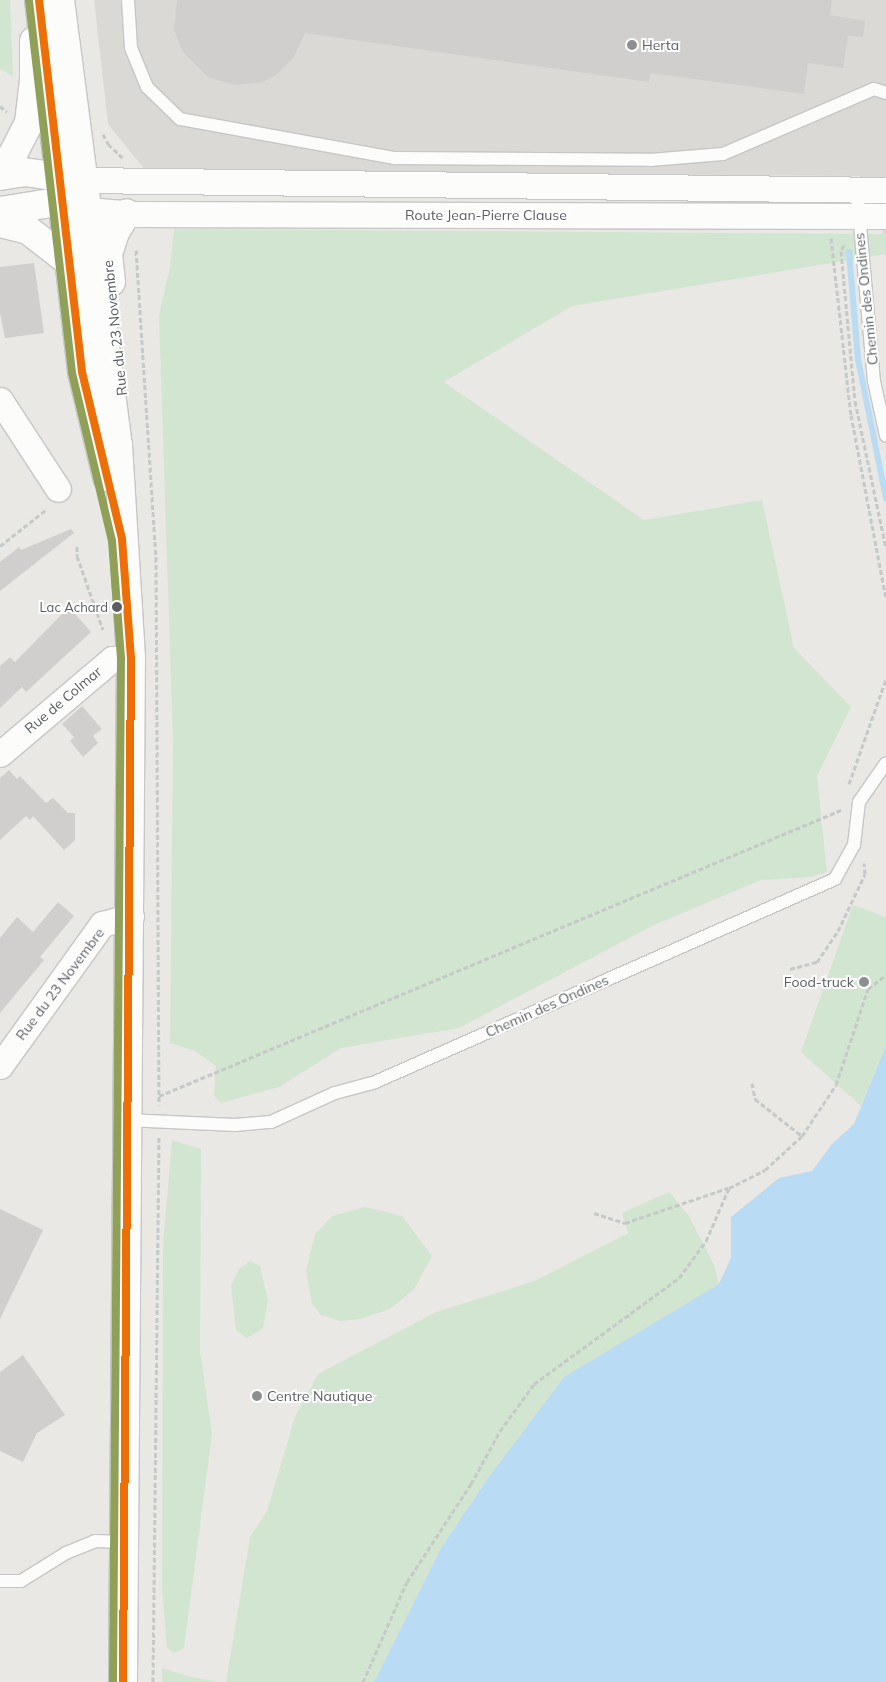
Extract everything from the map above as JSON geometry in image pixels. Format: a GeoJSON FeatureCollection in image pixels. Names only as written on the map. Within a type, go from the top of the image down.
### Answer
{"type":"FeatureCollection","features":[{"type":"Feature","properties":{"kind":"main road"},"geometry":{"type":"LineString","coordinates":[[0,169],[13,154],[30,115],[34,80],[33,0]]}},
{"type":"Feature","properties":{"kind":"main road","name":"Rue du 23 Novembre"},"geometry":{"type":"LineString","coordinates":[[38,0],[76,192],[118,446],[122,539],[131,658],[131,916],[126,1120],[123,1682]]}},
{"type":"Feature","properties":{"kind":"main road"},"geometry":{"type":"LineString","coordinates":[[60,0],[76,192]]}},
{"type":"Feature","properties":{"kind":"main road"},"geometry":{"type":"LineString","coordinates":[[0,176],[24,172],[76,192]]}},
{"type":"Feature","properties":{"kind":"main road"},"geometry":{"type":"LineString","coordinates":[[0,211],[76,192]]}},
{"type":"Feature","properties":{"kind":"main road","name":"Rue du 23 Novembre"},"geometry":{"type":"LineString","coordinates":[[76,192],[68,261],[82,372],[122,539]]}},
{"type":"Feature","properties":{"kind":"main road","name":"Rue du 23 Novembre"},"geometry":{"type":"LineString","coordinates":[[118,446],[126,432],[108,254],[115,232],[127,213]]}},
{"type":"Feature","properties":{"kind":"main road"},"geometry":{"type":"LineString","coordinates":[[0,222],[28,230],[68,261]]}},
{"type":"Feature","properties":{"kind":"street","name":"Route Jean-Pierre Clause"},"geometry":{"type":"LineString","coordinates":[[76,192],[287,184],[886,190]]}},
{"type":"Feature","properties":{"kind":"street","name":"Route Jean-Pierre Clause"},"geometry":{"type":"LineString","coordinates":[[76,192],[127,213],[886,216]]}},
{"type":"Feature","properties":{"kind":"street"},"geometry":{"type":"LineString","coordinates":[[0,400],[58,488]]}},
{"type":"Feature","properties":{"kind":"street","name":"Rue de Colmar"},"geometry":{"type":"LineString","coordinates":[[0,754],[112,659],[131,658]]}},
{"type":"Feature","properties":{"kind":"street","name":"Rue du 23 Novembre"},"geometry":{"type":"LineString","coordinates":[[0,1066],[102,924],[131,916]]}},
{"type":"Feature","properties":{"kind":"lane"},"geometry":{"type":"LineString","coordinates":[[128,0],[131,48],[147,87],[180,119],[394,158],[650,160],[723,154],[874,89],[886,93]]}},
{"type":"Feature","properties":{"kind":"lane","name":"Chemin des Ondines"},"geometry":{"type":"LineString","coordinates":[[857,191],[857,216],[874,381],[886,436]]}},
{"type":"Feature","properties":{"kind":"lane","name":"Chemin des Ondines"},"geometry":{"type":"LineString","coordinates":[[126,1120],[235,1125],[271,1122],[336,1093],[382,1079],[835,879],[854,844],[859,802],[886,763]]}},
{"type":"Feature","properties":{"kind":"lane"},"geometry":{"type":"LineString","coordinates":[[0,1581],[21,1581],[66,1553],[90,1543],[124,1542]]}},
{"type":"Feature","properties":{"kind":"path"},"geometry":{"type":"LineString","coordinates":[[102,131],[108,144],[125,160]]}},
{"type":"Feature","properties":{"kind":"path"},"geometry":{"type":"LineString","coordinates":[[829,215],[851,415],[886,598]]}},
{"type":"Feature","properties":{"kind":"path"},"geometry":{"type":"LineString","coordinates":[[0,546],[48,508],[58,488]]}},
{"type":"Feature","properties":{"kind":"path"},"geometry":{"type":"LineString","coordinates":[[77,546],[77,556],[104,634]]}},
{"type":"Feature","properties":{"kind":"path"},"geometry":{"type":"LineString","coordinates":[[846,792],[886,679]]}},
{"type":"Feature","properties":{"kind":"path"},"geometry":{"type":"LineString","coordinates":[[840,811],[843,801]]}},
{"type":"Feature","properties":{"kind":"path"},"geometry":{"type":"LineString","coordinates":[[153,1682],[159,1096],[859,802]]}},
{"type":"Feature","properties":{"kind":"path"},"geometry":{"type":"LineString","coordinates":[[790,969],[817,962],[838,931],[865,874],[864,856]]}},
{"type":"Feature","properties":{"kind":"path"},"geometry":{"type":"LineString","coordinates":[[594,1213],[625,1223],[729,1188],[765,1170],[802,1136],[836,1085],[868,989],[886,975]]}},
{"type":"Feature","properties":{"kind":"path"},"geometry":{"type":"LineString","coordinates":[[752,1082],[755,1099],[802,1136]]}},
{"type":"Feature","properties":{"kind":"path"},"geometry":{"type":"LineString","coordinates":[[363,1682],[407,1582],[471,1484],[500,1431],[534,1384],[568,1357],[637,1312],[679,1278],[706,1241],[729,1188]]}},
{"type":"Feature","properties":{"kind":"shaded area"},"geometry":{"type":"Polygon","coordinates":[[[94,0],[886,0],[886,234],[883,234],[860,176],[145,170],[108,124],[94,0]]]}},
{"type":"Feature","properties":{"kind":"green space"},"geometry":{"type":"Polygon","coordinates":[[[0,0],[10,0],[13,76],[0,69],[0,0]]]}},
{"type":"Feature","properties":{"kind":"green space"},"geometry":{"type":"Polygon","coordinates":[[[174,229],[886,234],[886,254],[572,306],[444,382],[644,520],[762,500],[794,648],[851,707],[817,776],[827,872],[811,877],[761,880],[654,925],[459,1028],[341,1048],[279,1087],[221,1103],[214,1096],[216,1066],[195,1051],[170,1043],[173,743],[159,315],[170,267],[174,229]]]}},
{"type":"Feature","properties":{"kind":"green space"},"geometry":{"type":"Polygon","coordinates":[[[853,905],[886,917],[886,1045],[861,1106],[801,1052],[853,905]]]}},
{"type":"Feature","properties":{"kind":"green space"},"geometry":{"type":"Polygon","coordinates":[[[172,1140],[201,1149],[200,1351],[212,1434],[184,1648],[174,1653],[167,1648],[162,1588],[163,1245],[172,1140]]]}},
{"type":"Feature","properties":{"kind":"green space"},"geometry":{"type":"Polygon","coordinates":[[[669,1192],[689,1216],[714,1265],[719,1284],[564,1377],[488,1478],[441,1548],[374,1682],[226,1682],[250,1537],[267,1511],[295,1417],[318,1374],[436,1312],[535,1281],[628,1233],[622,1213],[669,1192]]]}},
{"type":"Feature","properties":{"kind":"green space"},"geometry":{"type":"Polygon","coordinates":[[[365,1207],[402,1216],[432,1256],[414,1289],[390,1309],[360,1319],[341,1321],[321,1315],[312,1304],[306,1271],[315,1234],[332,1216],[365,1207]]]}},
{"type":"Feature","properties":{"kind":"green space"},"geometry":{"type":"Polygon","coordinates":[[[250,1261],[260,1266],[268,1301],[263,1328],[247,1338],[236,1330],[231,1286],[239,1269],[250,1261]]]}},
{"type":"Feature","properties":{"kind":"green space"},"geometry":{"type":"Polygon","coordinates":[[[162,1668],[191,1677],[220,1682],[162,1682],[162,1668]]]}},
{"type":"Feature","properties":{"kind":"water"},"geometry":{"type":"Polygon","coordinates":[[[886,1045],[886,1682],[374,1682],[441,1548],[488,1478],[564,1377],[719,1284],[731,1258],[731,1217],[779,1178],[812,1171],[832,1144],[854,1124],[886,1045]]]}},
{"type":"Feature","properties":{"kind":"building","name":"Herta"},"geometry":{"type":"Polygon","coordinates":[[[177,0],[832,0],[830,15],[865,21],[863,37],[848,36],[843,68],[808,63],[804,94],[650,73],[649,82],[305,33],[294,57],[276,75],[263,82],[236,85],[209,78],[183,52],[174,30],[177,0]]]}},
{"type":"Feature","properties":{"kind":"building"},"geometry":{"type":"Polygon","coordinates":[[[34,263],[44,333],[5,338],[0,313],[0,267],[34,263]]]}},
{"type":"Feature","properties":{"kind":"building"},"geometry":{"type":"Polygon","coordinates":[[[71,529],[74,533],[0,591],[0,562],[19,547],[21,550],[71,529]]]}},
{"type":"Feature","properties":{"kind":"building"},"geometry":{"type":"Polygon","coordinates":[[[69,607],[91,632],[26,692],[22,687],[0,708],[0,666],[10,657],[15,662],[69,607]]]}},
{"type":"Feature","properties":{"kind":"building"},"geometry":{"type":"Polygon","coordinates":[[[82,706],[102,729],[93,736],[98,743],[83,757],[70,741],[74,737],[62,724],[82,706]]]}},
{"type":"Feature","properties":{"kind":"building"},"geometry":{"type":"Polygon","coordinates":[[[9,770],[17,779],[20,776],[46,803],[53,798],[68,813],[75,813],[75,840],[64,850],[33,816],[30,820],[26,816],[0,840],[0,778],[9,770]]]}},
{"type":"Feature","properties":{"kind":"building"},"geometry":{"type":"Polygon","coordinates":[[[58,902],[74,916],[40,957],[44,960],[0,1013],[0,938],[17,917],[33,932],[58,902]]]}},
{"type":"Feature","properties":{"kind":"building"},"geometry":{"type":"Polygon","coordinates":[[[0,1209],[43,1230],[0,1319],[0,1209]]]}},
{"type":"Feature","properties":{"kind":"building"},"geometry":{"type":"Polygon","coordinates":[[[23,1355],[65,1415],[37,1433],[23,1462],[0,1451],[0,1372],[23,1355]]]}},
{"type":"Feature","properties":{"kind":"waterway"},"geometry":{"type":"LineString","coordinates":[[849,252],[858,359],[886,498]]}},
{"type":"Feature","properties":{"kind":"transit line"},"geometry":{"type":"LineString","coordinates":[[39,0],[82,372],[122,539],[131,658],[123,1682]]}},
{"type":"Feature","properties":{"kind":"transit line"},"geometry":{"type":"LineString","coordinates":[[29,1],[72,373],[112,541],[121,658],[113,1682]]}},
{"type":"Feature","properties":{"kind":"place","name":"Herta"},"geometry":{"type":"Point","coordinates":[632,45]}},
{"type":"Feature","properties":{"kind":"place","name":"Lac Achard"},"geometry":{"type":"Point","coordinates":[117,607]}},
{"type":"Feature","properties":{"kind":"place","name":"Food-truck"},"geometry":{"type":"Point","coordinates":[864,982]}},
{"type":"Feature","properties":{"kind":"place","name":"Centre Nautique"},"geometry":{"type":"Point","coordinates":[257,1396]}}]}
